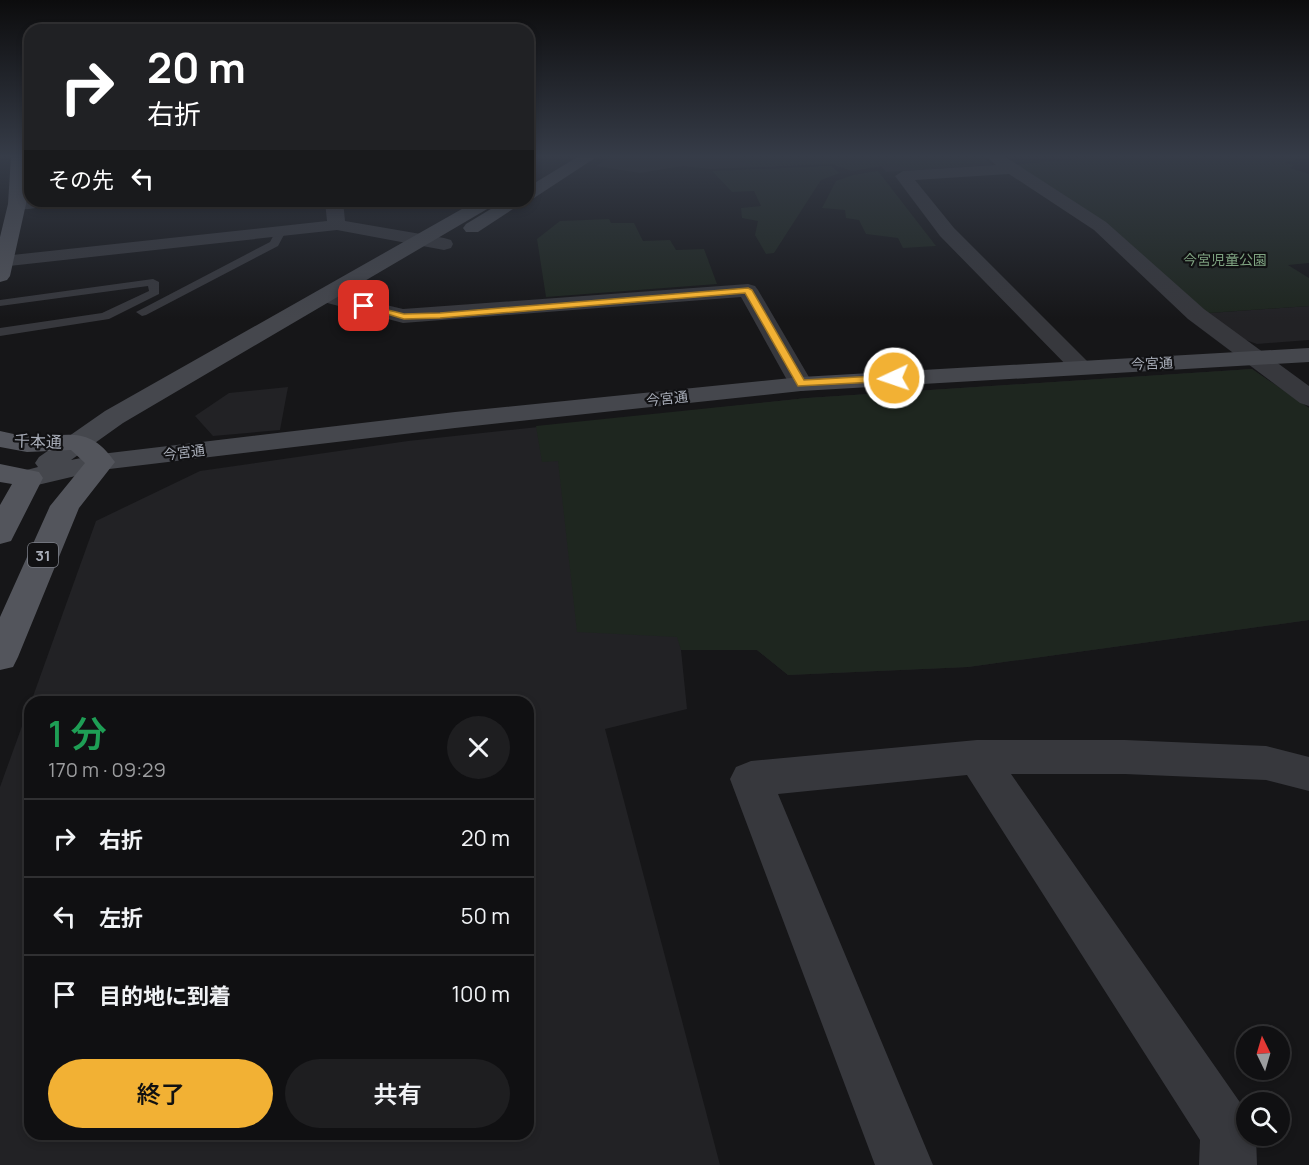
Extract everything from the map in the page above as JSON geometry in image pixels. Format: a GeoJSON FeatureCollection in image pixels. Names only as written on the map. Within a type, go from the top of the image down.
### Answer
{"type":"FeatureCollection","features":[{"type":"Feature","properties":{"kind":"main road"},"geometry":{"type":"LineString","coordinates":[[2,269],[11,210]]}},
{"type":"Feature","properties":{"kind":"main road","name":"千本通"},"geometry":{"type":"LineString","coordinates":[[0,439],[89,452]]}},
{"type":"Feature","properties":{"kind":"main road","name":"31"},"geometry":{"type":"LineString","coordinates":[[0,657],[89,452]]}},
{"type":"Feature","properties":{"kind":"main road"},"geometry":{"type":"LineString","coordinates":[[0,534],[14,476]]}},
{"type":"Feature","properties":{"kind":"street"},"geometry":{"type":"LineString","coordinates":[[335,210],[337,225]]}},
{"type":"Feature","properties":{"kind":"street"},"geometry":{"type":"LineString","coordinates":[[228,375],[420,240],[472,210]]}},
{"type":"Feature","properties":{"kind":"street"},"geometry":{"type":"LineString","coordinates":[[89,452],[114,417],[444,244],[500,210]]}},
{"type":"Feature","properties":{"kind":"street"},"geometry":{"type":"LineString","coordinates":[[930,210],[947,232],[1081,367]]}},
{"type":"Feature","properties":{"kind":"street"},"geometry":{"type":"LineString","coordinates":[[1075,210],[1100,226],[1196,314],[1309,398]]}},
{"type":"Feature","properties":{"kind":"street"},"geometry":{"type":"LineString","coordinates":[[2,269],[337,225],[444,244]]}},
{"type":"Feature","properties":{"kind":"street"},"geometry":{"type":"LineString","coordinates":[[336,299],[404,316],[416,316],[748,290],[801,384]]}},
{"type":"Feature","properties":{"kind":"street","name":"今宮通"},"geometry":{"type":"LineString","coordinates":[[14,476],[89,452],[454,420],[801,384],[1309,355]]}},
{"type":"Feature","properties":{"kind":"street"},"geometry":{"type":"LineString","coordinates":[[89,452],[126,438],[148,423]]}},
{"type":"Feature","properties":{"kind":"street"},"geometry":{"type":"LineString","coordinates":[[904,1165],[751,779],[977,757],[1125,757],[1266,763],[1309,774]]}},
{"type":"Feature","properties":{"kind":"street"},"geometry":{"type":"LineString","coordinates":[[977,757],[1228,1133],[1228,1165]]}},
{"type":"Feature","properties":{"kind":"lane"},"geometry":{"type":"LineString","coordinates":[[141,312],[274,244],[281,231]]}},
{"type":"Feature","properties":{"kind":"lane"},"geometry":{"type":"LineString","coordinates":[[0,303],[153,282],[155,292],[105,316],[0,332]]}},
{"type":"Feature","properties":{"kind":"shaded area"},"geometry":{"type":"Polygon","coordinates":[[[1309,306],[1309,340],[1257,344],[1243,339],[1209,313],[1309,306]]]}},
{"type":"Feature","properties":{"kind":"shaded area"},"geometry":{"type":"Polygon","coordinates":[[[1252,369],[1309,408],[1309,620],[968,667],[788,675],[757,650],[681,650],[687,709],[605,729],[720,1165],[0,1165],[0,787],[24,721],[24,1140],[534,1140],[534,696],[33,696],[96,521],[200,471],[408,441],[807,398],[1252,369]]]}},
{"type":"Feature","properties":{"kind":"shaded area"},"geometry":{"type":"Polygon","coordinates":[[[288,387],[280,430],[213,436],[195,416],[229,393],[288,387]]]}},
{"type":"Feature","properties":{"kind":"green space"},"geometry":{"type":"Polygon","coordinates":[[[741,210],[801,210],[774,253],[766,254],[755,235],[758,221],[742,218],[741,210]]]}},
{"type":"Feature","properties":{"kind":"green space"},"geometry":{"type":"Polygon","coordinates":[[[845,210],[908,210],[936,246],[903,248],[898,238],[866,234],[859,220],[846,218],[845,210]]]}},
{"type":"Feature","properties":{"kind":"green space","name":"今宮児童公園"},"geometry":{"type":"Polygon","coordinates":[[[1072,210],[1309,210],[1309,263],[1288,265],[1309,278],[1309,306],[1209,313],[1072,210]]]}},
{"type":"Feature","properties":{"kind":"green space"},"geometry":{"type":"Polygon","coordinates":[[[609,219],[611,223],[634,223],[643,241],[670,240],[676,250],[704,249],[717,284],[546,297],[537,239],[560,221],[609,219]]]}},
{"type":"Feature","properties":{"kind":"green space"},"geometry":{"type":"Polygon","coordinates":[[[1252,369],[1309,408],[1309,620],[968,667],[788,675],[757,650],[681,650],[677,637],[577,632],[558,461],[542,462],[536,426],[807,398],[1252,369]]]}},
{"type":"Feature","properties":{"kind":"route"},"geometry":{"type":"LineString","coordinates":[[364,306],[404,316],[440,315],[748,290],[801,384],[894,378]]}}]}
